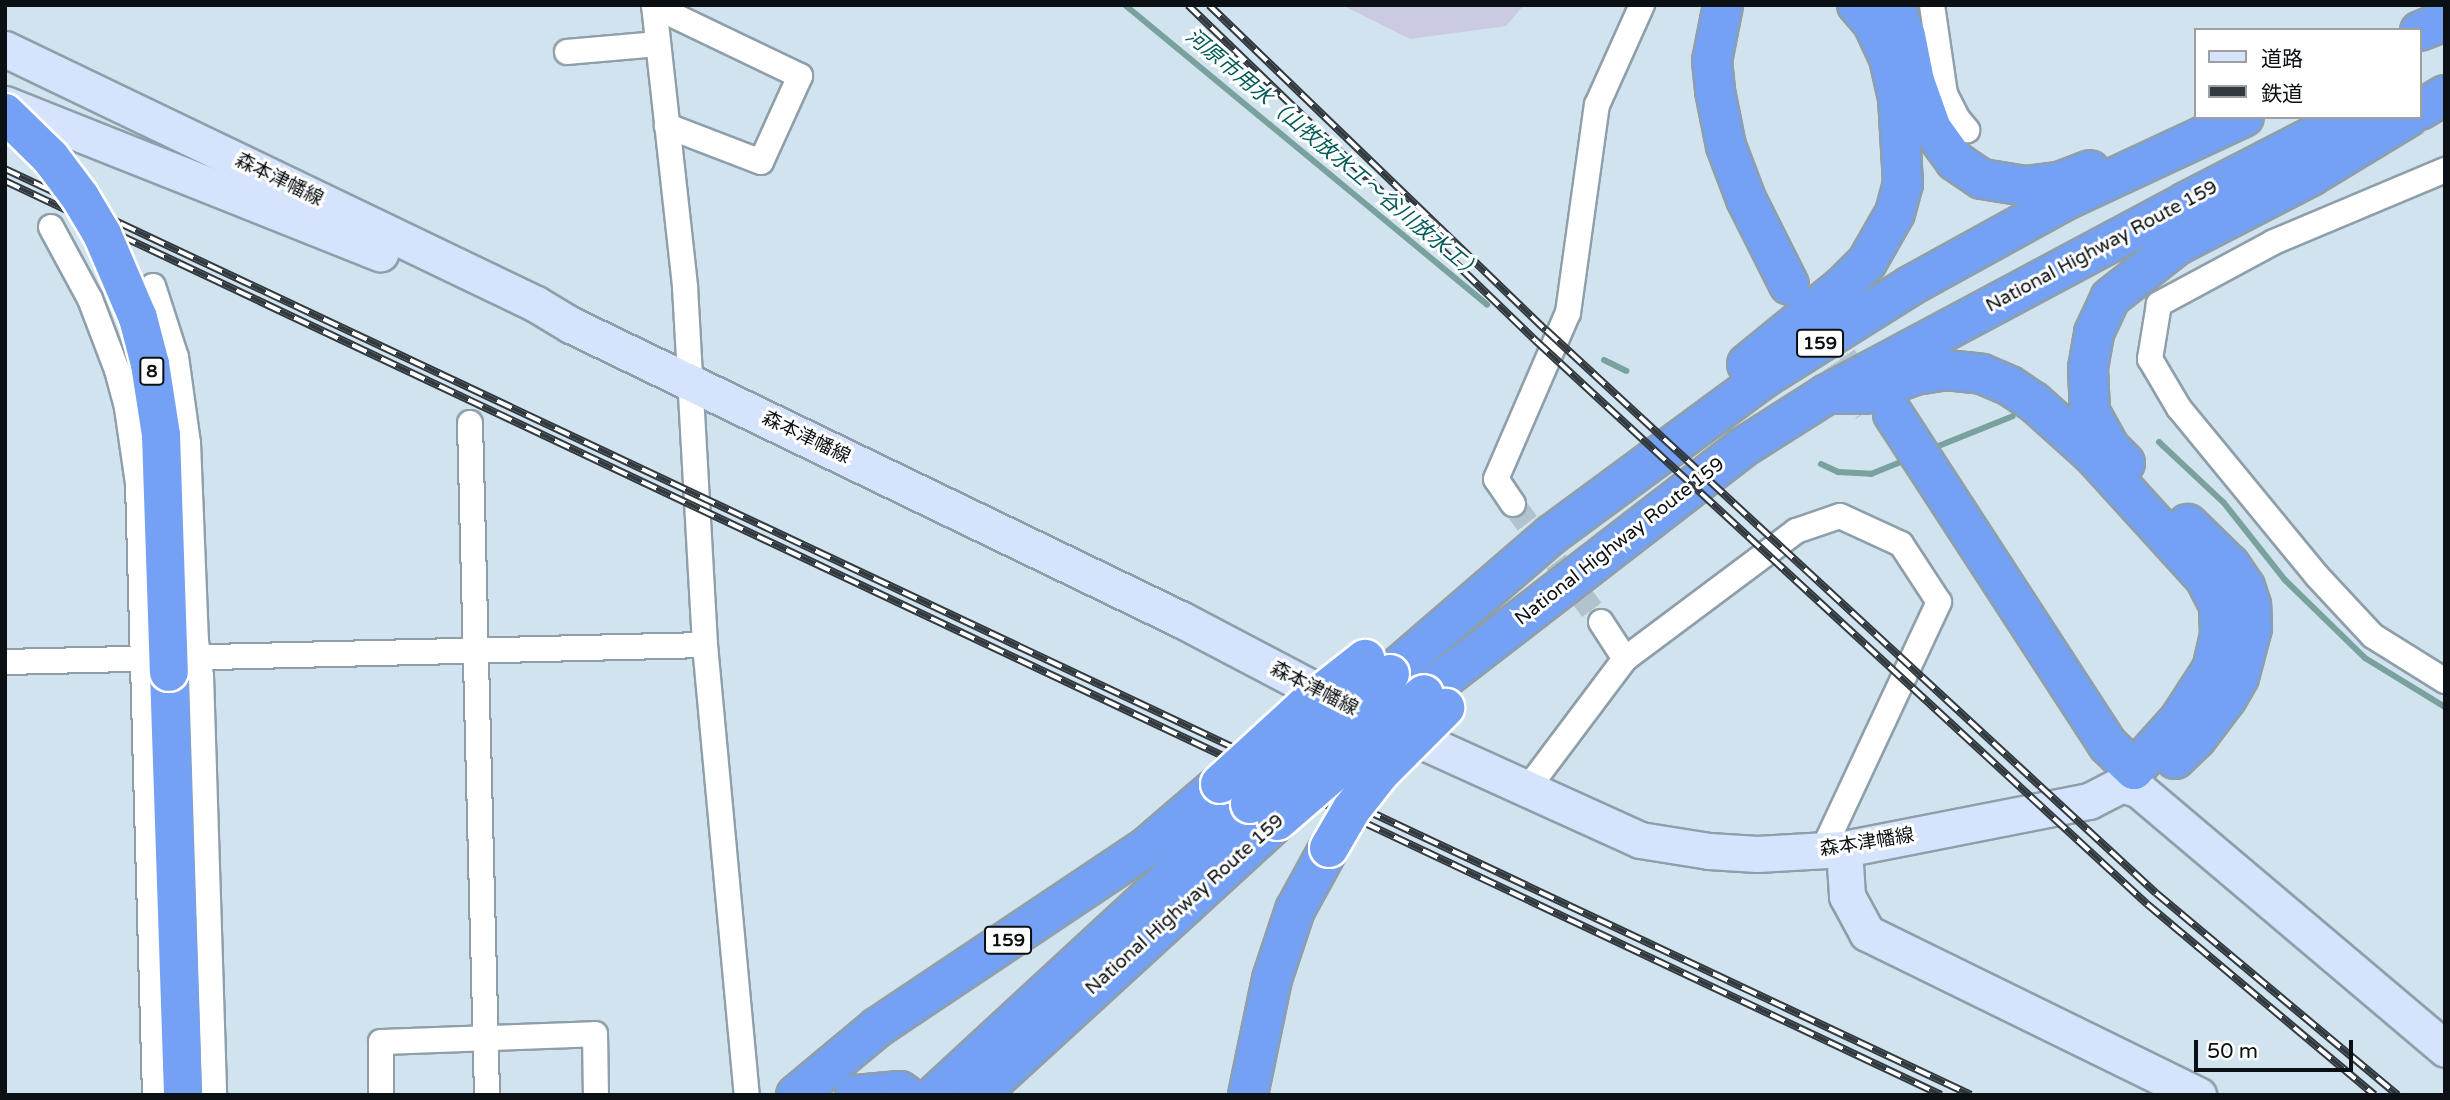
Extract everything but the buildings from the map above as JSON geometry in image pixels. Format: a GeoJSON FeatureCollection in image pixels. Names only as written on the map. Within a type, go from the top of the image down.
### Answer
{"type":"FeatureCollection","features":[{"type":"Feature","properties":{"kind":"highway"},"geometry":{"type":"LineString","coordinates":[[1723,5],[1712,61],[1714,91],[1726,146],[1746,199],[1796,282],[1761,206],[1734,135],[1728,67],[1732,26],[1741,5]]}},
{"type":"Feature","properties":{"kind":"highway","name":"159"},"geometry":{"type":"LineString","coordinates":[[1551,536],[1596,484],[1843,286],[1867,261],[1883,236],[1895,213],[1903,184],[1898,98],[1889,58],[1872,22],[1857,5]]}},
{"type":"Feature","properties":{"kind":"highway"},"geometry":{"type":"LineString","coordinates":[[1894,5],[1906,36],[1916,81],[1932,129],[1955,162],[1982,179],[2025,186],[2059,182],[2138,152],[2208,119]]}},
{"type":"Feature","properties":{"kind":"highway"},"geometry":{"type":"LineString","coordinates":[[2422,30],[2445,21]]}},
{"type":"Feature","properties":{"kind":"highway"},"geometry":{"type":"LineString","coordinates":[[2422,43],[2445,34]]}},
{"type":"Feature","properties":{"kind":"highway"},"geometry":{"type":"LineString","coordinates":[[2422,82],[2445,72]]}},
{"type":"Feature","properties":{"kind":"highway"},"geometry":{"type":"LineString","coordinates":[[2422,109],[2445,95]]}},
{"type":"Feature","properties":{"kind":"highway","name":"8"},"geometry":{"type":"LineString","coordinates":[[5,113],[50,157],[80,197],[102,234],[138,318],[150,364],[161,435],[183,1095]]}},
{"type":"Feature","properties":{"kind":"highway","name":"National Highway Route 159"},"geometry":{"type":"LineString","coordinates":[[935,1095],[990,1069],[1378,667],[1436,633],[1551,536],[1764,378],[1910,286],[2066,200],[2240,119]]}},
{"type":"Feature","properties":{"kind":"highway","name":"National Highway Route 159"},"geometry":{"type":"LineString","coordinates":[[1249,803],[1434,701],[1742,448],[1827,394],[2347,119]]}},
{"type":"Feature","properties":{"kind":"highway"},"geometry":{"type":"LineString","coordinates":[[2132,782],[2196,739],[2227,698],[2249,649],[2251,605],[2245,587],[2230,565],[2110,448],[2090,412],[2088,368],[2094,332],[2110,299],[2176,246],[2311,176],[2405,119]]}},
{"type":"Feature","properties":{"kind":"highway"},"geometry":{"type":"LineString","coordinates":[[1827,394],[1866,394],[1915,375],[1946,370],[1982,374],[2010,386],[2034,402],[2092,454],[2205,578],[2219,606],[2220,635],[2211,669],[2179,720],[2132,782]]}},
{"type":"Feature","properties":{"kind":"highway"},"geometry":{"type":"LineString","coordinates":[[1887,418],[2132,782]]}},
{"type":"Feature","properties":{"kind":"highway","name":"159"},"geometry":{"type":"LineString","coordinates":[[1248,1095],[1272,979],[1295,909],[1351,810],[1434,701]]}},
{"type":"Feature","properties":{"kind":"highway","name":"159"},"geometry":{"type":"LineString","coordinates":[[796,1095],[878,1027],[1147,847],[1249,803]]}},
{"type":"Feature","properties":{"kind":"highway"},"geometry":{"type":"LineString","coordinates":[[855,1095],[900,1091],[906,1095]]}},
{"type":"Feature","properties":{"kind":"main road","name":"森本津幡線"},"geometry":{"type":"LineString","coordinates":[[5,49],[536,304],[550,315],[1182,620],[1321,694],[1640,840],[1709,851],[1833,850],[2090,801],[2132,782]]}},
{"type":"Feature","properties":{"kind":"main road","name":"森本津幡線"},"geometry":{"type":"LineString","coordinates":[[5,104],[534,314],[550,315]]}},
{"type":"Feature","properties":{"kind":"main road"},"geometry":{"type":"LineString","coordinates":[[2132,782],[2445,1049]]}},
{"type":"Feature","properties":{"kind":"main road"},"geometry":{"type":"LineString","coordinates":[[1833,850],[1847,896],[1867,933],[2198,1095]]}},
{"type":"Feature","properties":{"kind":"street"},"geometry":{"type":"LineString","coordinates":[[1513,504],[1496,479],[1568,313],[1597,105],[1642,5]]}},
{"type":"Feature","properties":{"kind":"street"},"geometry":{"type":"LineString","coordinates":[[1932,5],[1945,94],[1956,118],[1967,130]]}},
{"type":"Feature","properties":{"kind":"street"},"geometry":{"type":"LineString","coordinates":[[654,6],[685,287],[705,645],[747,1095]]}},
{"type":"Feature","properties":{"kind":"street"},"geometry":{"type":"LineString","coordinates":[[654,6],[800,76],[761,162],[667,126]]}},
{"type":"Feature","properties":{"kind":"street"},"geometry":{"type":"LineString","coordinates":[[568,52],[658,44]]}},
{"type":"Feature","properties":{"kind":"street"},"geometry":{"type":"LineString","coordinates":[[2445,170],[2274,242],[2159,304],[2150,359],[2179,408],[2317,576],[2374,636],[2445,681]]}},
{"type":"Feature","properties":{"kind":"street"},"geometry":{"type":"LineString","coordinates":[[51,228],[73,266],[104,332],[127,408],[138,483],[142,561],[170,663],[198,826],[214,1095]]}},
{"type":"Feature","properties":{"kind":"street"},"geometry":{"type":"LineString","coordinates":[[153,286],[176,357],[185,408],[170,663],[153,827],[155,1095]]}},
{"type":"Feature","properties":{"kind":"street"},"geometry":{"type":"LineString","coordinates":[[104,332],[164,318]]}},
{"type":"Feature","properties":{"kind":"street"},"geometry":{"type":"LineString","coordinates":[[470,423],[487,1095]]}},
{"type":"Feature","properties":{"kind":"street"},"geometry":{"type":"LineString","coordinates":[[1528,788],[1625,659],[1796,531],[1840,516],[1901,544],[1939,602],[1833,850]]}},
{"type":"Feature","properties":{"kind":"street"},"geometry":{"type":"LineString","coordinates":[[1601,622],[1625,659]]}},
{"type":"Feature","properties":{"kind":"street"},"geometry":{"type":"LineString","coordinates":[[5,662],[170,663],[476,650],[705,645]]}},
{"type":"Feature","properties":{"kind":"street"},"geometry":{"type":"LineString","coordinates":[[381,1095],[381,1042],[595,1034],[596,1095]]}},
{"type":"Feature","properties":{"kind":"shaded area"},"geometry":{"type":"Polygon","coordinates":[[[1342,5],[1524,5],[1506,26],[1410,39],[1342,5]]]}},
{"type":"Feature","properties":{"kind":"waterway","name":"河原市用水（山牧放水工～谷川放水工）"},"geometry":{"type":"LineString","coordinates":[[1125,5],[1487,305]]}},
{"type":"Feature","properties":{"kind":"waterway","name":"河原市用水（山牧放水工～谷川放水工）"},"geometry":{"type":"LineString","coordinates":[[1604,360],[1627,371]]}},
{"type":"Feature","properties":{"kind":"waterway","name":"河原市用水（山牧放水工～谷川放水工）"},"geometry":{"type":"LineString","coordinates":[[1931,449],[2013,416]]}},
{"type":"Feature","properties":{"kind":"waterway","name":"河原市用水（山牧放水工～谷川放水工）"},"geometry":{"type":"LineString","coordinates":[[2159,442],[2224,503],[2285,580],[2365,658],[2445,707]]}},
{"type":"Feature","properties":{"kind":"waterway","name":"河原市用水（山牧放水工～谷川放水工）"},"geometry":{"type":"LineString","coordinates":[[1821,464],[1838,472],[1871,474],[1908,459]]}},
{"type":"Feature","properties":{"kind":"tunnel"},"geometry":{"type":"LineString","coordinates":[[1807,313],[1871,408]]}},
{"type":"Feature","properties":{"kind":"tunnel"},"geometry":{"type":"LineString","coordinates":[[1513,504],[1601,622]]}},
{"type":"Feature","properties":{"kind":"railway"},"geometry":{"type":"LineString","coordinates":[[1188,5],[1536,341],[2147,904],[2375,1095]]}},
{"type":"Feature","properties":{"kind":"railway"},"geometry":{"type":"LineString","coordinates":[[1209,5],[1546,330],[2156,893],[2398,1095]]}},
{"type":"Feature","properties":{"kind":"railway"},"geometry":{"type":"LineString","coordinates":[[5,169],[1971,1095]]}},
{"type":"Feature","properties":{"kind":"railway"},"geometry":{"type":"LineString","coordinates":[[5,181],[1941,1095]]}}]}
